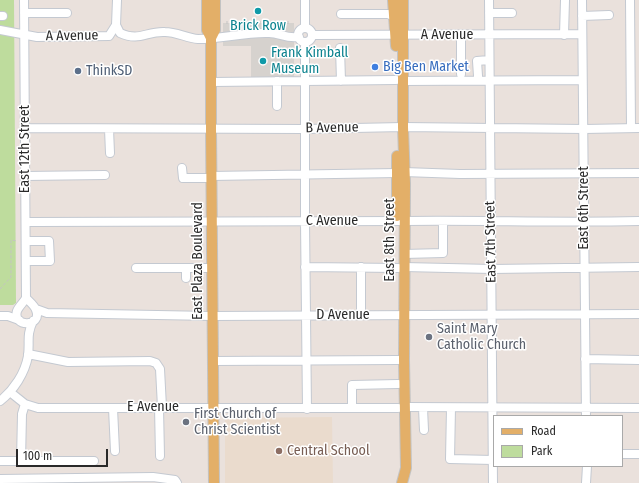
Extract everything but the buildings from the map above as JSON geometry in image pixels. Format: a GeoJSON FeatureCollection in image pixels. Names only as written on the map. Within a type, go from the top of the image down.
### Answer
{"type":"FeatureCollection","features":[{"type":"Feature","properties":{"kind":"main road","name":"East Plaza Boulevard"},"geometry":{"type":"LineString","coordinates":[[207,0],[207,30],[212,38]]}},
{"type":"Feature","properties":{"kind":"main road","name":"East Plaza Boulevard"},"geometry":{"type":"LineString","coordinates":[[214,483],[211,129],[212,38],[215,30],[215,0]]}},
{"type":"Feature","properties":{"kind":"main road","name":"East 8th Street"},"geometry":{"type":"LineString","coordinates":[[393,0],[399,34]]}},
{"type":"Feature","properties":{"kind":"main road","name":"East 8th Street"},"geometry":{"type":"LineString","coordinates":[[402,481],[406,468],[402,408],[399,34],[403,0]]}},
{"type":"Feature","properties":{"kind":"main road","name":"East 8th Street"},"geometry":{"type":"LineString","coordinates":[[401,221],[404,254],[401,267]]}},
{"type":"Feature","properties":{"kind":"main road","name":"East 8th Street"},"geometry":{"type":"LineString","coordinates":[[401,315],[398,384],[402,408]]}},
{"type":"Feature","properties":{"kind":"street","name":"East 12th Street"},"geometry":{"type":"LineString","coordinates":[[24,0],[26,298]]}},
{"type":"Feature","properties":{"kind":"street"},"geometry":{"type":"LineString","coordinates":[[116,25],[117,0]]}},
{"type":"Feature","properties":{"kind":"street"},"geometry":{"type":"LineString","coordinates":[[305,0],[305,27]]}},
{"type":"Feature","properties":{"kind":"street","name":"East 7th Street"},"geometry":{"type":"LineString","coordinates":[[489,0],[493,483]]}},
{"type":"Feature","properties":{"kind":"street"},"geometry":{"type":"LineString","coordinates":[[564,35],[565,0]]}},
{"type":"Feature","properties":{"kind":"street","name":"East 6th Street"},"geometry":{"type":"LineString","coordinates":[[582,0],[585,412]]}},
{"type":"Feature","properties":{"kind":"street"},"geometry":{"type":"LineString","coordinates":[[630,0],[635,128]]}},
{"type":"Feature","properties":{"kind":"street"},"geometry":{"type":"LineString","coordinates":[[24,13],[67,13]]}},
{"type":"Feature","properties":{"kind":"street"},"geometry":{"type":"LineString","coordinates":[[489,13],[512,13]]}},
{"type":"Feature","properties":{"kind":"street"},"geometry":{"type":"LineString","coordinates":[[341,14],[388,14],[395,17]]}},
{"type":"Feature","properties":{"kind":"street"},"geometry":{"type":"LineString","coordinates":[[582,16],[609,15]]}},
{"type":"Feature","properties":{"kind":"street","name":"A Avenue"},"geometry":{"type":"LineString","coordinates":[[0,30],[37,37],[110,36],[116,25]]}},
{"type":"Feature","properties":{"kind":"street","name":"A Avenue"},"geometry":{"type":"LineString","coordinates":[[116,25],[120,33],[127,36],[140,37],[152,33],[164,32],[179,34],[196,39],[225,38],[248,33],[271,33],[286,38],[302,40]]}},
{"type":"Feature","properties":{"kind":"street"},"geometry":{"type":"LineString","coordinates":[[302,40],[310,41],[313,35],[310,29],[305,27]]}},
{"type":"Feature","properties":{"kind":"street"},"geometry":{"type":"LineString","coordinates":[[305,27],[299,31],[302,40],[306,81],[305,266],[307,409]]}},
{"type":"Feature","properties":{"kind":"street","name":"A Avenue"},"geometry":{"type":"LineString","coordinates":[[313,35],[582,34]]}},
{"type":"Feature","properties":{"kind":"street"},"geometry":{"type":"LineString","coordinates":[[461,35],[461,74]]}},
{"type":"Feature","properties":{"kind":"street"},"geometry":{"type":"LineString","coordinates":[[340,48],[340,81]]}},
{"type":"Feature","properties":{"kind":"street"},"geometry":{"type":"LineString","coordinates":[[478,76],[477,61],[489,60]]}},
{"type":"Feature","properties":{"kind":"street"},"geometry":{"type":"LineString","coordinates":[[212,82],[582,80]]}},
{"type":"Feature","properties":{"kind":"street"},"geometry":{"type":"LineString","coordinates":[[277,81],[277,106]]}},
{"type":"Feature","properties":{"kind":"street","name":"B Avenue"},"geometry":{"type":"LineString","coordinates":[[25,128],[635,128]]}},
{"type":"Feature","properties":{"kind":"street"},"geometry":{"type":"LineString","coordinates":[[109,129],[110,153]]}},
{"type":"Feature","properties":{"kind":"street"},"geometry":{"type":"LineString","coordinates":[[182,168],[183,178],[401,173],[639,173]]}},
{"type":"Feature","properties":{"kind":"street"},"geometry":{"type":"LineString","coordinates":[[25,176],[105,175]]}},
{"type":"Feature","properties":{"kind":"street"},"geometry":{"type":"LineString","coordinates":[[404,254],[444,253],[443,221]]}},
{"type":"Feature","properties":{"kind":"street","name":"C Avenue"},"geometry":{"type":"LineString","coordinates":[[26,222],[639,221]]}},
{"type":"Feature","properties":{"kind":"street"},"geometry":{"type":"LineString","coordinates":[[26,241],[49,241],[50,261],[26,262]]}},
{"type":"Feature","properties":{"kind":"street"},"geometry":{"type":"LineString","coordinates":[[305,266],[492,269],[639,267]]}},
{"type":"Feature","properties":{"kind":"street"},"geometry":{"type":"LineString","coordinates":[[361,267],[361,315]]}},
{"type":"Feature","properties":{"kind":"street"},"geometry":{"type":"LineString","coordinates":[[136,268],[212,268]]}},
{"type":"Feature","properties":{"kind":"street"},"geometry":{"type":"LineString","coordinates":[[186,268],[186,278]]}},
{"type":"Feature","properties":{"kind":"street"},"geometry":{"type":"LineString","coordinates":[[0,401],[10,392],[18,381],[25,366],[28,354],[29,330],[37,314],[34,307],[26,298],[19,308],[17,316],[29,330]]}},
{"type":"Feature","properties":{"kind":"street"},"geometry":{"type":"LineString","coordinates":[[4,316],[26,304],[34,307]]}},
{"type":"Feature","properties":{"kind":"street","name":"D Avenue"},"geometry":{"type":"LineString","coordinates":[[34,307],[47,313],[212,316],[639,314]]}},
{"type":"Feature","properties":{"kind":"street","name":"D Avenue"},"geometry":{"type":"LineString","coordinates":[[34,320],[47,313]]}},
{"type":"Feature","properties":{"kind":"street"},"geometry":{"type":"LineString","coordinates":[[4,316],[30,324],[34,320]]}},
{"type":"Feature","properties":{"kind":"street"},"geometry":{"type":"LineString","coordinates":[[28,354],[68,362],[150,361],[156,364],[160,369],[160,456]]}},
{"type":"Feature","properties":{"kind":"street"},"geometry":{"type":"LineString","coordinates":[[585,359],[639,360]]}},
{"type":"Feature","properties":{"kind":"street"},"geometry":{"type":"LineString","coordinates":[[213,362],[398,360]]}},
{"type":"Feature","properties":{"kind":"street"},"geometry":{"type":"LineString","coordinates":[[352,408],[352,385],[398,384]]}},
{"type":"Feature","properties":{"kind":"street","name":"E Avenue"},"geometry":{"type":"LineString","coordinates":[[10,392],[25,404],[38,408],[492,408],[585,412],[639,408]]}},
{"type":"Feature","properties":{"kind":"street"},"geometry":{"type":"LineString","coordinates":[[21,461],[22,414],[25,404]]}},
{"type":"Feature","properties":{"kind":"street"},"geometry":{"type":"LineString","coordinates":[[113,408],[115,451]]}},
{"type":"Feature","properties":{"kind":"street"},"geometry":{"type":"LineString","coordinates":[[423,408],[424,430]]}},
{"type":"Feature","properties":{"kind":"street"},"geometry":{"type":"LineString","coordinates":[[451,408],[450,459],[493,460]]}},
{"type":"Feature","properties":{"kind":"street"},"geometry":{"type":"LineString","coordinates":[[623,454],[639,454]]}},
{"type":"Feature","properties":{"kind":"street"},"geometry":{"type":"LineString","coordinates":[[0,461],[94,461]]}},
{"type":"Feature","properties":{"kind":"street"},"geometry":{"type":"LineString","coordinates":[[586,483],[587,467]]}},
{"type":"Feature","properties":{"kind":"street"},"geometry":{"type":"LineString","coordinates":[[0,479],[153,477],[159,480],[175,480],[177,483]]}},
{"type":"Feature","properties":{"kind":"path"},"geometry":{"type":"LineString","coordinates":[[0,289],[11,277],[11,240],[17,241]]}},
{"type":"Feature","properties":{"kind":"shaded area"},"geometry":{"type":"Polygon","coordinates":[[[223,23],[294,23],[294,78],[251,78],[251,46],[223,46],[223,23]]]}},
{"type":"Feature","properties":{"kind":"shaded area","name":"Central School"},"geometry":{"type":"Polygon","coordinates":[[[332,417],[333,483],[225,483],[225,420],[227,418],[332,417]]]}},
{"type":"Feature","properties":{"kind":"green space"},"geometry":{"type":"Polygon","coordinates":[[[0,0],[14,0],[16,303],[13,305],[0,305],[0,0]]]}},
{"type":"Feature","properties":{"kind":"place","name":"Brick Row"},"geometry":{"type":"Point","coordinates":[258,11]}},
{"type":"Feature","properties":{"kind":"place","name":"Frank Kimball Museum"},"geometry":{"type":"Point","coordinates":[263,61]}},
{"type":"Feature","properties":{"kind":"place","name":"Big Ben Market"},"geometry":{"type":"Point","coordinates":[375,67]}},
{"type":"Feature","properties":{"kind":"place","name":"ThinkSD"},"geometry":{"type":"Point","coordinates":[78,71]}},
{"type":"Feature","properties":{"kind":"place","name":"Saint Mary Catholic Church"},"geometry":{"type":"Point","coordinates":[429,337]}},
{"type":"Feature","properties":{"kind":"place","name":"First Church of Christ Scientist"},"geometry":{"type":"Point","coordinates":[186,422]}},
{"type":"Feature","properties":{"kind":"place","name":"Central School"},"geometry":{"type":"Point","coordinates":[279,451]}}]}
